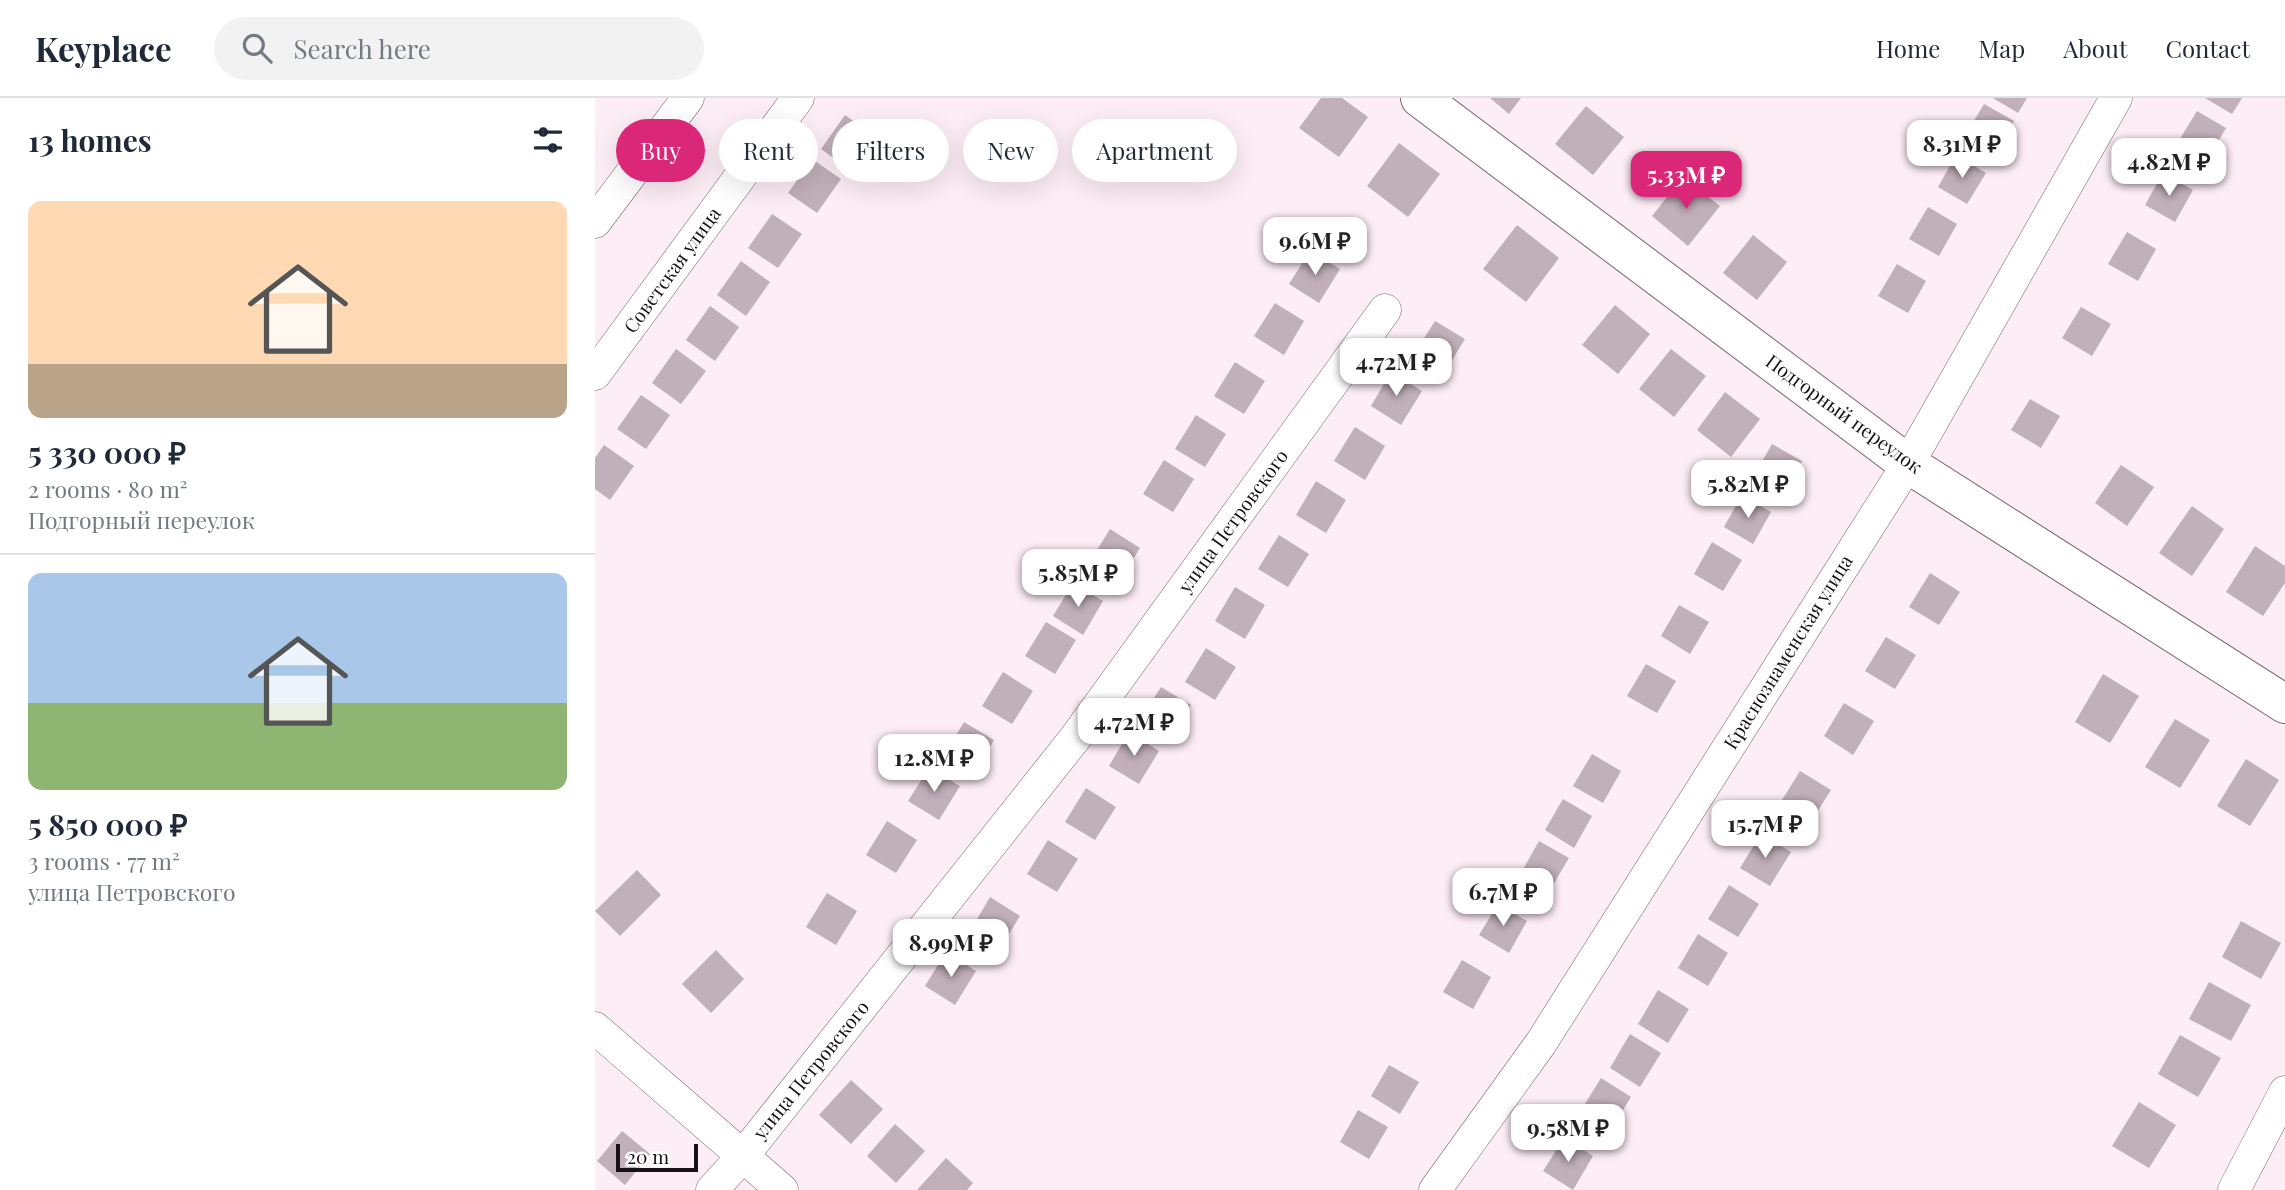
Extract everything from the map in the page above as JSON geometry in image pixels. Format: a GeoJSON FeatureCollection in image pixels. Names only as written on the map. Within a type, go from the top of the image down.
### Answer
{"type":"FeatureCollection","features":[{"type":"Feature","properties":{"kind":"main road","name":"Подгорный переулок"},"geometry":{"type":"LineString","coordinates":[[1420,98],[1908,464],[2285,704]]}},
{"type":"Feature","properties":{"kind":"street"},"geometry":{"type":"LineString","coordinates":[[595,222],[688,98]]}},
{"type":"Feature","properties":{"kind":"street","name":"Советская улица"},"geometry":{"type":"LineString","coordinates":[[595,374],[798,98]]}},
{"type":"Feature","properties":{"kind":"street","name":"Краснознаменская улица"},"geometry":{"type":"LineString","coordinates":[[1435,1190],[1541,1043],[1908,464],[2116,98]]}},
{"type":"Feature","properties":{"kind":"street","name":"улица Петровского"},"geometry":{"type":"LineString","coordinates":[[712,1190],[742,1157],[1076,737],[1385,310]]}},
{"type":"Feature","properties":{"kind":"street"},"geometry":{"type":"LineString","coordinates":[[595,1028],[782,1190]]}},
{"type":"Feature","properties":{"kind":"street"},"geometry":{"type":"LineString","coordinates":[[2234,1190],[2285,1092]]}},
{"type":"Feature","properties":{"kind":"building"},"geometry":{"type":"Polygon","coordinates":[[[1321,98],[1342,98],[1368,117],[1339,157],[1299,128],[1321,98]]]}},
{"type":"Feature","properties":{"kind":"building"},"geometry":{"type":"Polygon","coordinates":[[[1490,98],[1521,98],[1509,114],[1490,98]]]}},
{"type":"Feature","properties":{"kind":"building"},"geometry":{"type":"Polygon","coordinates":[[[1993,98],[2027,98],[2018,113],[1993,98]]]}},
{"type":"Feature","properties":{"kind":"building"},"geometry":{"type":"Polygon","coordinates":[[[2205,98],[2242,98],[2232,114],[2205,98]]]}},
{"type":"Feature","properties":{"kind":"building"},"geometry":{"type":"Polygon","coordinates":[[[1984,104],[2014,121],[1995,153],[1965,136],[1984,104]]]}},
{"type":"Feature","properties":{"kind":"building"},"geometry":{"type":"Polygon","coordinates":[[[1586,106],[1624,137],[1593,175],[1555,144],[1586,106]]]}},
{"type":"Feature","properties":{"kind":"building"},"geometry":{"type":"Polygon","coordinates":[[[2197,111],[2226,128],[2208,159],[2178,142],[2197,111]]]}},
{"type":"Feature","properties":{"kind":"building"},"geometry":{"type":"Polygon","coordinates":[[[832,133],[832,157],[821,149],[832,133]]]}},
{"type":"Feature","properties":{"kind":"building"},"geometry":{"type":"Polygon","coordinates":[[[1399,143],[1440,174],[1408,217],[1367,186],[1399,143]]]}},
{"type":"Feature","properties":{"kind":"building"},"geometry":{"type":"Polygon","coordinates":[[[1956,155],[1986,173],[1967,204],[1938,187],[1956,155]]]}},
{"type":"Feature","properties":{"kind":"building"},"geometry":{"type":"Polygon","coordinates":[[[818,163],[832,173],[832,182],[839,182],[817,213],[788,193],[796,182],[818,182],[818,163]]]}},
{"type":"Feature","properties":{"kind":"building"},"geometry":{"type":"Polygon","coordinates":[[[2163,173],[2193,190],[2175,222],[2145,205],[2163,173]]]}},
{"type":"Feature","properties":{"kind":"building"},"geometry":{"type":"Polygon","coordinates":[[[1683,177],[1720,206],[1688,246],[1652,216],[1683,177]]]}},
{"type":"Feature","properties":{"kind":"building"},"geometry":{"type":"Polygon","coordinates":[[[1928,207],[1957,224],[1939,256],[1909,239],[1928,207]]]}},
{"type":"Feature","properties":{"kind":"building"},"geometry":{"type":"Polygon","coordinates":[[[772,214],[802,234],[778,268],[748,248],[772,214]]]}},
{"type":"Feature","properties":{"kind":"building"},"geometry":{"type":"Polygon","coordinates":[[[1517,225],[1559,258],[1526,302],[1483,269],[1517,225]]]}},
{"type":"Feature","properties":{"kind":"building"},"geometry":{"type":"Polygon","coordinates":[[[2127,232],[2156,249],[2138,281],[2108,264],[2127,232]]]}},
{"type":"Feature","properties":{"kind":"building"},"geometry":{"type":"Polygon","coordinates":[[[1753,235],[1787,262],[1757,300],[1723,273],[1753,235]]]}},
{"type":"Feature","properties":{"kind":"building"},"geometry":{"type":"Polygon","coordinates":[[[1310,251],[1340,269],[1319,303],[1289,284],[1310,251]]]}},
{"type":"Feature","properties":{"kind":"building"},"geometry":{"type":"Polygon","coordinates":[[[741,261],[770,282],[746,316],[717,295],[741,261]]]}},
{"type":"Feature","properties":{"kind":"building"},"geometry":{"type":"Polygon","coordinates":[[[1897,264],[1926,281],[1908,313],[1878,296],[1897,264]]]}},
{"type":"Feature","properties":{"kind":"building"},"geometry":{"type":"Polygon","coordinates":[[[1275,303],[1304,321],[1284,355],[1254,336],[1275,303]]]}},
{"type":"Feature","properties":{"kind":"building"},"geometry":{"type":"Polygon","coordinates":[[[1615,305],[1650,334],[1618,374],[1582,345],[1615,305]]]}},
{"type":"Feature","properties":{"kind":"building"},"geometry":{"type":"Polygon","coordinates":[[[710,306],[739,327],[715,361],[686,340],[710,306]]]}},
{"type":"Feature","properties":{"kind":"building"},"geometry":{"type":"Polygon","coordinates":[[[2081,307],[2111,324],[2092,356],[2062,338],[2081,307]]]}},
{"type":"Feature","properties":{"kind":"building"},"geometry":{"type":"Polygon","coordinates":[[[1435,321],[1465,339],[1444,373],[1414,354],[1435,321]]]}},
{"type":"Feature","properties":{"kind":"building"},"geometry":{"type":"Polygon","coordinates":[[[676,349],[706,371],[681,404],[652,383],[676,349]]]}},
{"type":"Feature","properties":{"kind":"building"},"geometry":{"type":"Polygon","coordinates":[[[1671,349],[1706,376],[1674,417],[1639,389],[1671,349]]]}},
{"type":"Feature","properties":{"kind":"building"},"geometry":{"type":"Polygon","coordinates":[[[1235,362],[1265,381],[1244,414],[1214,396],[1235,362]]]}},
{"type":"Feature","properties":{"kind":"building"},"geometry":{"type":"Polygon","coordinates":[[[1391,372],[1422,391],[1401,425],[1371,406],[1391,372]]]}},
{"type":"Feature","properties":{"kind":"building"},"geometry":{"type":"Polygon","coordinates":[[[1725,392],[1760,419],[1731,457],[1697,430],[1725,392]]]}},
{"type":"Feature","properties":{"kind":"building"},"geometry":{"type":"Polygon","coordinates":[[[641,395],[670,415],[646,449],[617,429],[641,395]]]}},
{"type":"Feature","properties":{"kind":"building"},"geometry":{"type":"Polygon","coordinates":[[[2030,399],[2060,416],[2041,448],[2011,430],[2030,399]]]}},
{"type":"Feature","properties":{"kind":"building"},"geometry":{"type":"Polygon","coordinates":[[[1196,415],[1226,434],[1205,467],[1175,449],[1196,415]]]}},
{"type":"Feature","properties":{"kind":"building"},"geometry":{"type":"Polygon","coordinates":[[[1355,427],[1385,446],[1365,480],[1334,461],[1355,427]]]}},
{"type":"Feature","properties":{"kind":"building"},"geometry":{"type":"Polygon","coordinates":[[[1772,444],[1802,461],[1783,493],[1754,476],[1772,444]]]}},
{"type":"Feature","properties":{"kind":"building"},"geometry":{"type":"Polygon","coordinates":[[[604,445],[634,466],[610,500],[595,489],[595,458],[604,445]]]}},
{"type":"Feature","properties":{"kind":"building"},"geometry":{"type":"Polygon","coordinates":[[[1164,460],[1194,479],[1173,512],[1143,494],[1164,460]]]}},
{"type":"Feature","properties":{"kind":"building"},"geometry":{"type":"Polygon","coordinates":[[[2121,465],[2154,487],[2127,526],[2095,503],[2121,465]]]}},
{"type":"Feature","properties":{"kind":"building"},"geometry":{"type":"Polygon","coordinates":[[[1316,481],[1346,500],[1326,533],[1296,515],[1316,481]]]}},
{"type":"Feature","properties":{"kind":"building"},"geometry":{"type":"Polygon","coordinates":[[[1742,495],[1771,512],[1753,544],[1724,527],[1742,495]]]}},
{"type":"Feature","properties":{"kind":"building"},"geometry":{"type":"Polygon","coordinates":[[[2192,506],[2224,529],[2192,576],[2159,553],[2192,506]]]}},
{"type":"Feature","properties":{"kind":"building"},"geometry":{"type":"Polygon","coordinates":[[[1110,529],[1140,548],[1119,581],[1089,563],[1110,529]]]}},
{"type":"Feature","properties":{"kind":"building"},"geometry":{"type":"Polygon","coordinates":[[[1279,535],[1309,554],[1288,587],[1258,569],[1279,535]]]}},
{"type":"Feature","properties":{"kind":"building"},"geometry":{"type":"Polygon","coordinates":[[[1712,542],[1742,560],[1723,591],[1694,574],[1712,542]]]}},
{"type":"Feature","properties":{"kind":"building"},"geometry":{"type":"Polygon","coordinates":[[[2255,546],[2285,566],[2285,583],[2263,616],[2226,592],[2255,546]]]}},
{"type":"Feature","properties":{"kind":"building"},"geometry":{"type":"Polygon","coordinates":[[[1930,573],[1960,592],[1939,625],[1909,607],[1930,573]]]}},
{"type":"Feature","properties":{"kind":"building"},"geometry":{"type":"Polygon","coordinates":[[[1073,583],[1103,601],[1083,635],[1053,616],[1073,583]]]}},
{"type":"Feature","properties":{"kind":"building"},"geometry":{"type":"Polygon","coordinates":[[[1235,587],[1265,605],[1245,639],[1215,621],[1235,587]]]}},
{"type":"Feature","properties":{"kind":"building"},"geometry":{"type":"Polygon","coordinates":[[[1679,605],[1709,622],[1690,654],[1661,636],[1679,605]]]}},
{"type":"Feature","properties":{"kind":"building"},"geometry":{"type":"Polygon","coordinates":[[[1046,622],[1076,640],[1055,674],[1025,656],[1046,622]]]}},
{"type":"Feature","properties":{"kind":"building"},"geometry":{"type":"Polygon","coordinates":[[[1886,637],[1916,655],[1895,689],[1865,671],[1886,637]]]}},
{"type":"Feature","properties":{"kind":"building"},"geometry":{"type":"Polygon","coordinates":[[[1206,648],[1236,667],[1215,700],[1185,682],[1206,648]]]}},
{"type":"Feature","properties":{"kind":"building"},"geometry":{"type":"Polygon","coordinates":[[[1646,664],[1676,681],[1657,713],[1627,696],[1646,664]]]}},
{"type":"Feature","properties":{"kind":"building"},"geometry":{"type":"Polygon","coordinates":[[[1003,672],[1033,691],[1012,724],[982,706],[1003,672]]]}},
{"type":"Feature","properties":{"kind":"building"},"geometry":{"type":"Polygon","coordinates":[[[2103,674],[2139,696],[2110,743],[2075,722],[2103,674]]]}},
{"type":"Feature","properties":{"kind":"building"},"geometry":{"type":"Polygon","coordinates":[[[1161,687],[1191,705],[1170,739],[1140,720],[1161,687]]]}},
{"type":"Feature","properties":{"kind":"building"},"geometry":{"type":"Polygon","coordinates":[[[1844,703],[1874,721],[1853,755],[1824,736],[1844,703]]]}},
{"type":"Feature","properties":{"kind":"building"},"geometry":{"type":"Polygon","coordinates":[[[2175,719],[2210,740],[2180,788],[2145,767],[2175,719]]]}},
{"type":"Feature","properties":{"kind":"building"},"geometry":{"type":"Polygon","coordinates":[[[964,722],[994,740],[974,774],[944,755],[964,722]]]}},
{"type":"Feature","properties":{"kind":"building"},"geometry":{"type":"Polygon","coordinates":[[[1129,732],[1159,751],[1139,784],[1109,766],[1129,732]]]}},
{"type":"Feature","properties":{"kind":"building"},"geometry":{"type":"Polygon","coordinates":[[[1592,754],[1621,771],[1603,803],[1573,786],[1592,754]]]}},
{"type":"Feature","properties":{"kind":"building"},"geometry":{"type":"Polygon","coordinates":[[[2246,759],[2279,780],[2250,826],[2217,806],[2246,759]]]}},
{"type":"Feature","properties":{"kind":"building"},"geometry":{"type":"Polygon","coordinates":[[[929,768],[960,786],[939,820],[908,801],[929,768]]]}},
{"type":"Feature","properties":{"kind":"building"},"geometry":{"type":"Polygon","coordinates":[[[1800,771],[1831,790],[1810,823],[1779,805],[1800,771]]]}},
{"type":"Feature","properties":{"kind":"building"},"geometry":{"type":"Polygon","coordinates":[[[1086,788],[1116,807],[1095,840],[1065,822],[1086,788]]]}},
{"type":"Feature","properties":{"kind":"building"},"geometry":{"type":"Polygon","coordinates":[[[1563,799],[1592,816],[1574,848],[1545,830],[1563,799]]]}},
{"type":"Feature","properties":{"kind":"building"},"geometry":{"type":"Polygon","coordinates":[[[887,821],[917,840],[896,873],[866,855],[887,821]]]}},
{"type":"Feature","properties":{"kind":"building"},"geometry":{"type":"Polygon","coordinates":[[[1761,834],[1791,852],[1770,886],[1740,868],[1761,834]]]}},
{"type":"Feature","properties":{"kind":"building"},"geometry":{"type":"Polygon","coordinates":[[[1048,840],[1078,859],[1057,892],[1027,874],[1048,840]]]}},
{"type":"Feature","properties":{"kind":"building"},"geometry":{"type":"Polygon","coordinates":[[[1539,841],[1569,858],[1550,890],[1521,873],[1539,841]]]}},
{"type":"Feature","properties":{"kind":"building"},"geometry":{"type":"Polygon","coordinates":[[[637,870],[661,895],[620,936],[595,911],[637,870]]]}},
{"type":"Feature","properties":{"kind":"building"},"geometry":{"type":"Polygon","coordinates":[[[1729,885],[1759,904],[1738,937],[1708,919],[1729,885]]]}},
{"type":"Feature","properties":{"kind":"building"},"geometry":{"type":"Polygon","coordinates":[[[827,893],[857,911],[836,945],[806,927],[827,893]]]}},
{"type":"Feature","properties":{"kind":"building"},"geometry":{"type":"Polygon","coordinates":[[[990,897],[1020,916],[1000,949],[970,931],[990,897]]]}},
{"type":"Feature","properties":{"kind":"building"},"geometry":{"type":"Polygon","coordinates":[[[1498,904],[1527,921],[1509,953],[1479,935],[1498,904]]]}},
{"type":"Feature","properties":{"kind":"building"},"geometry":{"type":"Polygon","coordinates":[[[2241,921],[2281,943],[2261,979],[2222,957],[2241,921]]]}},
{"type":"Feature","properties":{"kind":"building"},"geometry":{"type":"Polygon","coordinates":[[[1698,934],[1728,953],[1708,986],[1678,968],[1698,934]]]}},
{"type":"Feature","properties":{"kind":"building"},"geometry":{"type":"Polygon","coordinates":[[[716,950],[744,979],[711,1013],[682,984],[716,950]]]}},
{"type":"Feature","properties":{"kind":"building"},"geometry":{"type":"Polygon","coordinates":[[[946,952],[976,971],[955,1005],[925,986],[946,952]]]}},
{"type":"Feature","properties":{"kind":"building"},"geometry":{"type":"Polygon","coordinates":[[[1462,960],[1491,977],[1473,1009],[1443,992],[1462,960]]]}},
{"type":"Feature","properties":{"kind":"building"},"geometry":{"type":"Polygon","coordinates":[[[2209,982],[2251,1005],[2231,1041],[2189,1019],[2209,982]]]}},
{"type":"Feature","properties":{"kind":"building"},"geometry":{"type":"Polygon","coordinates":[[[1658,990],[1689,1009],[1668,1043],[1638,1024],[1658,990]]]}},
{"type":"Feature","properties":{"kind":"building"},"geometry":{"type":"Polygon","coordinates":[[[1630,1034],[1661,1053],[1640,1087],[1610,1068],[1630,1034]]]}},
{"type":"Feature","properties":{"kind":"building"},"geometry":{"type":"Polygon","coordinates":[[[2180,1035],[2221,1058],[2198,1097],[2158,1074],[2180,1035]]]}},
{"type":"Feature","properties":{"kind":"building"},"geometry":{"type":"Polygon","coordinates":[[[1389,1065],[1419,1082],[1400,1114],[1371,1096],[1389,1065]]]}},
{"type":"Feature","properties":{"kind":"building"},"geometry":{"type":"Polygon","coordinates":[[[1601,1078],[1631,1097],[1610,1131],[1580,1112],[1601,1078]]]}},
{"type":"Feature","properties":{"kind":"building"},"geometry":{"type":"Polygon","coordinates":[[[851,1080],[883,1109],[851,1144],[819,1115],[851,1080]]]}},
{"type":"Feature","properties":{"kind":"building"},"geometry":{"type":"Polygon","coordinates":[[[2139,1102],[2176,1125],[2149,1168],[2112,1146],[2139,1102]]]}},
{"type":"Feature","properties":{"kind":"building"},"geometry":{"type":"Polygon","coordinates":[[[1358,1110],[1388,1127],[1369,1159],[1340,1142],[1358,1110]]]}},
{"type":"Feature","properties":{"kind":"building"},"geometry":{"type":"Polygon","coordinates":[[[895,1124],[925,1151],[896,1183],[867,1156],[895,1124]]]}},
{"type":"Feature","properties":{"kind":"building"},"geometry":{"type":"Polygon","coordinates":[[[622,1131],[650,1154],[625,1185],[597,1161],[622,1131]]]}},
{"type":"Feature","properties":{"kind":"building"},"geometry":{"type":"Polygon","coordinates":[[[1564,1138],[1593,1156],[1573,1190],[1543,1171],[1564,1138]]]}},
{"type":"Feature","properties":{"kind":"building"},"geometry":{"type":"Polygon","coordinates":[[[946,1158],[973,1183],[967,1190],[917,1190],[946,1158]]]}}]}
